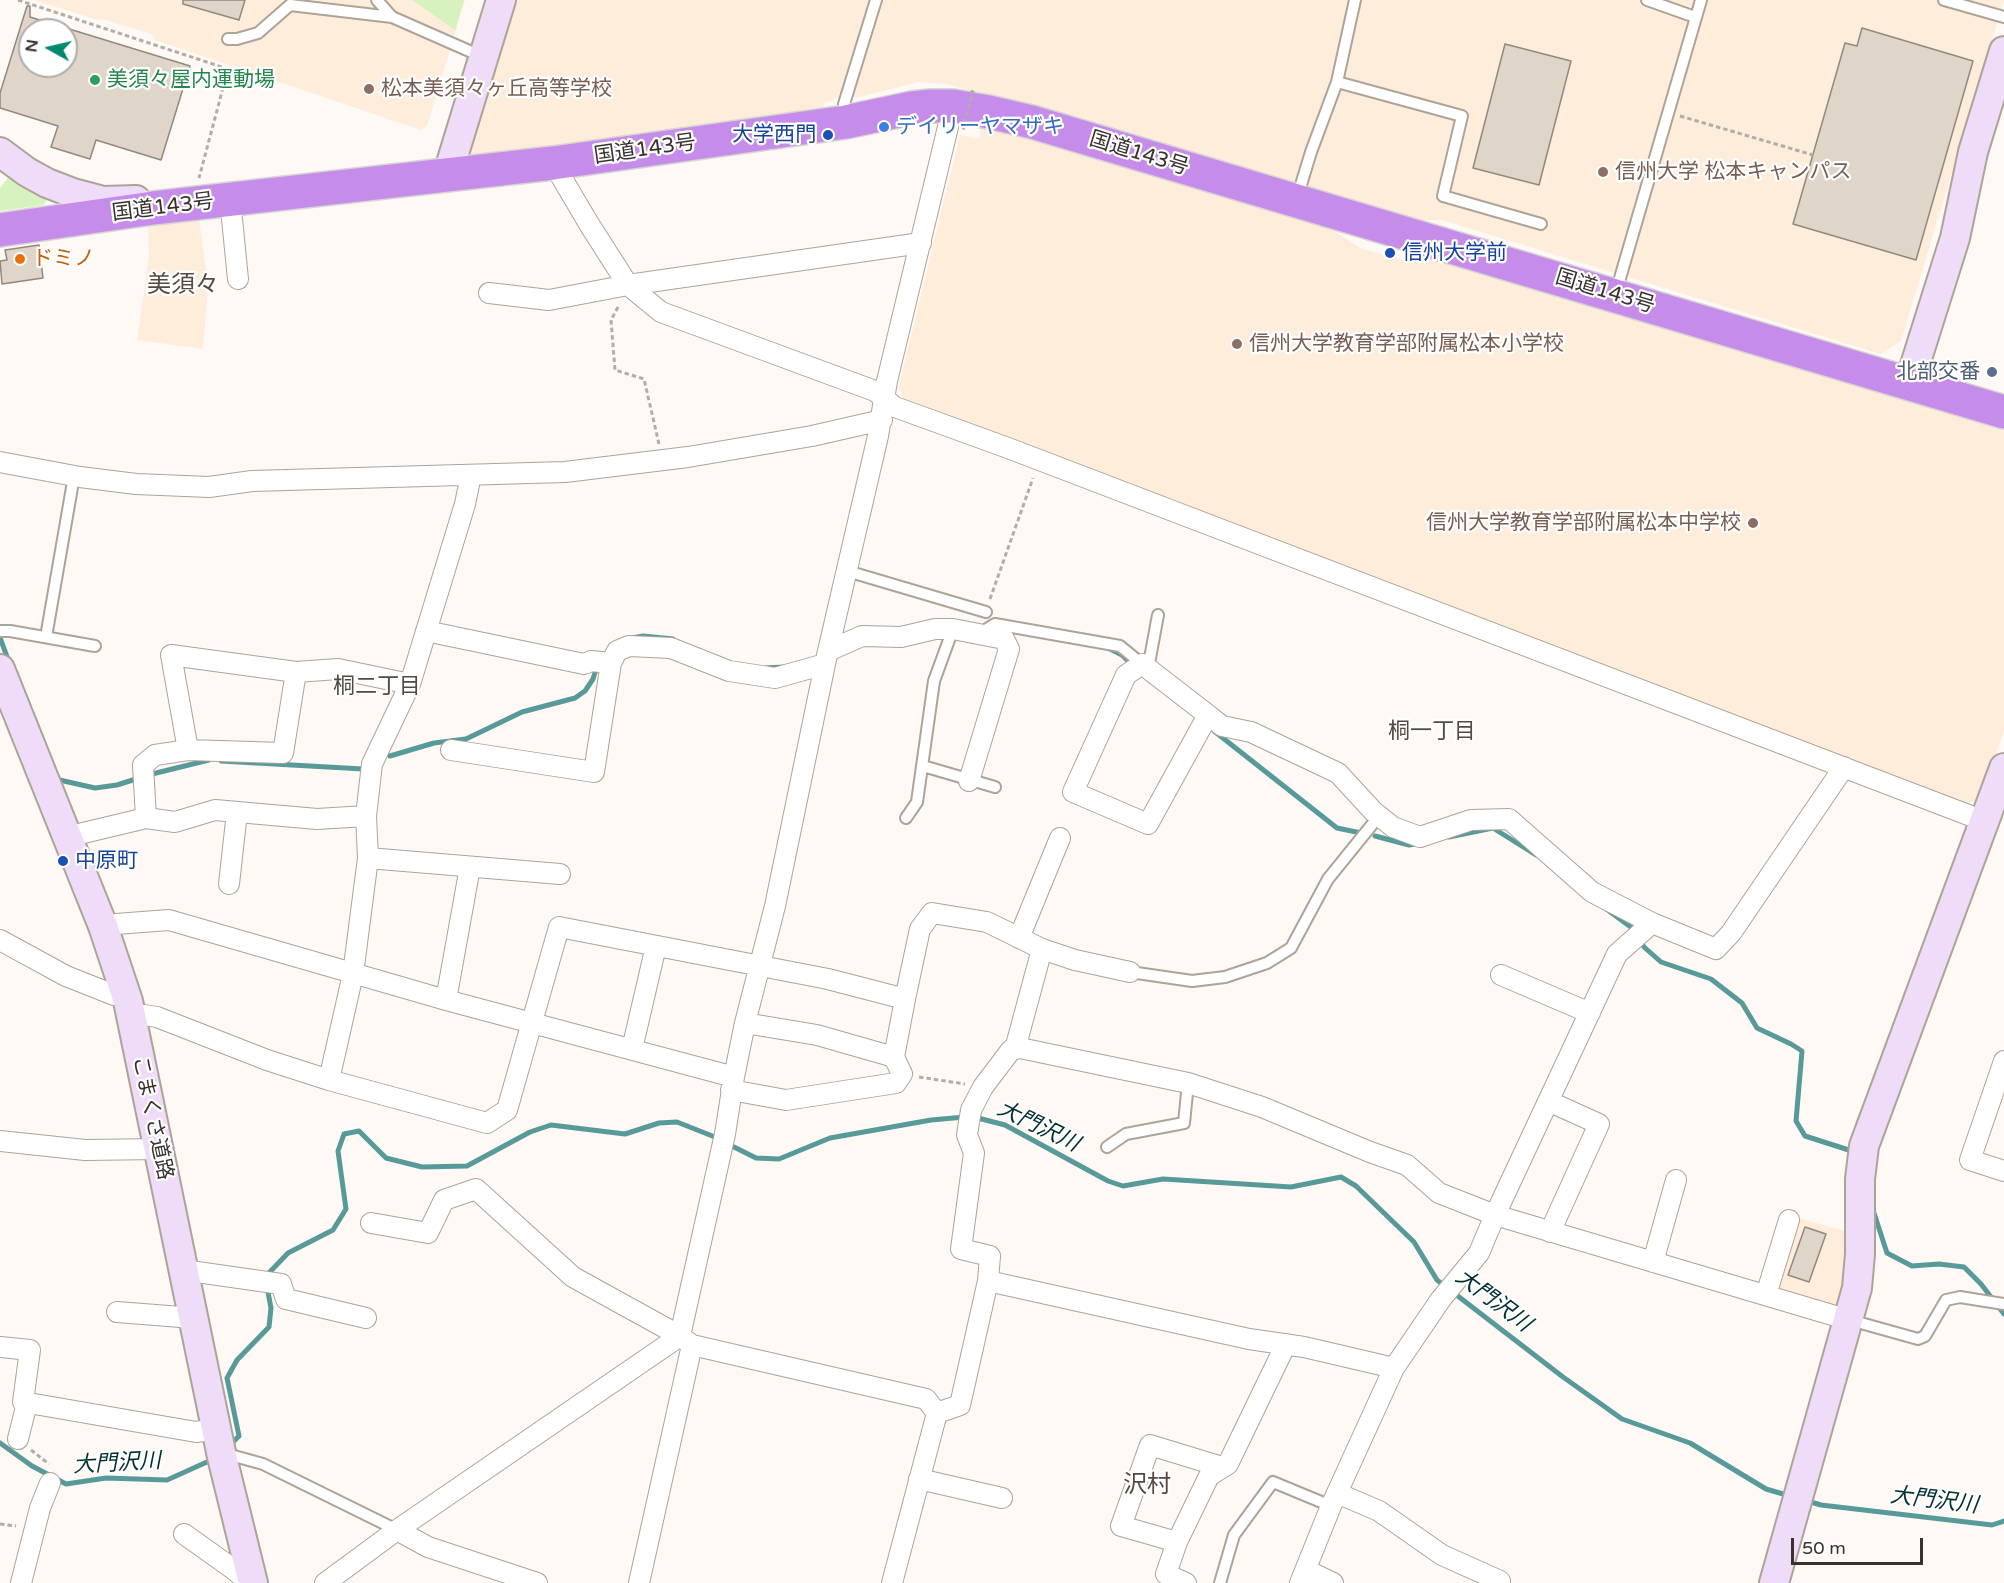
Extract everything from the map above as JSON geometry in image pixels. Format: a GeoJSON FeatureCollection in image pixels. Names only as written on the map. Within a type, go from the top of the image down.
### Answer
{"type":"FeatureCollection","features":[{"type":"Feature","properties":{"kind":"highway","name":"国道143号"},"geometry":{"type":"LineString","coordinates":[[0,231],[153,208],[553,163],[846,122],[931,106],[989,112],[1032,122],[2004,412]]}},
{"type":"Feature","properties":{"kind":"street"},"geometry":{"type":"LineString","coordinates":[[451,174],[452,160],[501,0]]}},
{"type":"Feature","properties":{"kind":"street"},"geometry":{"type":"LineString","coordinates":[[1910,384],[1955,238],[1973,152],[2004,51]]}},
{"type":"Feature","properties":{"kind":"street"},"geometry":{"type":"LineString","coordinates":[[639,1583],[745,1023],[775,906],[826,658],[883,410],[887,381],[921,243],[963,109]]}},
{"type":"Feature","properties":{"kind":"street"},"geometry":{"type":"LineString","coordinates":[[0,152],[27,172],[74,193],[103,201],[137,200],[153,208]]}},
{"type":"Feature","properties":{"kind":"street"},"geometry":{"type":"LineString","coordinates":[[553,163],[628,285],[661,312],[874,391],[883,410]]}},
{"type":"Feature","properties":{"kind":"street"},"geometry":{"type":"LineString","coordinates":[[230,199],[238,279]]}},
{"type":"Feature","properties":{"kind":"street"},"geometry":{"type":"LineString","coordinates":[[489,293],[549,300],[628,285],[921,243]]}},
{"type":"Feature","properties":{"kind":"street"},"geometry":{"type":"LineString","coordinates":[[0,462],[74,476],[136,484],[209,487],[252,481],[565,472],[663,460],[812,436],[895,407],[1994,825]]}},
{"type":"Feature","properties":{"kind":"street"},"geometry":{"type":"LineString","coordinates":[[329,1080],[353,974],[368,858],[366,816],[372,764],[410,684],[465,504],[471,475]]}},
{"type":"Feature","properties":{"kind":"street"},"geometry":{"type":"LineString","coordinates":[[426,631],[584,664],[591,661],[603,662],[616,651],[629,646],[671,648],[729,671],[775,678],[826,658],[862,636],[901,637],[935,629],[953,629],[1004,639],[1009,649],[969,781]]}},
{"type":"Feature","properties":{"kind":"street"},"geometry":{"type":"LineString","coordinates":[[188,750],[171,655],[296,672],[338,669],[410,684]]}},
{"type":"Feature","properties":{"kind":"street"},"geometry":{"type":"LineString","coordinates":[[451,750],[594,772],[603,662]]}},
{"type":"Feature","properties":{"kind":"street"},"geometry":{"type":"LineString","coordinates":[[1208,715],[1148,824],[1073,792],[1126,675],[1145,667],[1208,715],[1222,726],[1251,732],[1338,773],[1379,816],[1393,827],[1420,837],[1471,820],[1509,819],[1593,892],[1652,923],[1716,949],[1731,933],[1844,767]]}},
{"type":"Feature","properties":{"kind":"street","name":"こまくさ道路"},"geometry":{"type":"LineString","coordinates":[[0,669],[104,926],[159,1149],[216,1429],[253,1583]]}},
{"type":"Feature","properties":{"kind":"street"},"geometry":{"type":"LineString","coordinates":[[146,818],[143,765],[155,755],[188,750],[283,753],[296,672]]}},
{"type":"Feature","properties":{"kind":"street"},"geometry":{"type":"LineString","coordinates":[[1774,1583],[1857,1288],[1860,1254],[1860,1179],[1863,1153],[1994,825],[2004,768]]}},
{"type":"Feature","properties":{"kind":"street"},"geometry":{"type":"LineString","coordinates":[[70,839],[79,834],[146,818],[175,822],[215,810],[317,819],[366,816]]}},
{"type":"Feature","properties":{"kind":"street"},"geometry":{"type":"LineString","coordinates":[[229,884],[237,812]]}},
{"type":"Feature","properties":{"kind":"street"},"geometry":{"type":"LineString","coordinates":[[1019,938],[1060,838]]}},
{"type":"Feature","properties":{"kind":"street"},"geometry":{"type":"LineString","coordinates":[[368,858],[560,874]]}},
{"type":"Feature","properties":{"kind":"street"},"geometry":{"type":"LineString","coordinates":[[446,1000],[470,867]]}},
{"type":"Feature","properties":{"kind":"street"},"geometry":{"type":"LineString","coordinates":[[116,924],[169,920],[353,974],[632,1050],[786,1100],[896,1083],[905,999],[920,928],[932,913],[987,922],[1042,950],[1130,972]]}},
{"type":"Feature","properties":{"kind":"street"},"geometry":{"type":"LineString","coordinates":[[1333,1583],[1303,1576],[1334,1499],[1394,1368],[1441,1299],[1479,1253],[1494,1215],[1617,954],[1652,923]]}},
{"type":"Feature","properties":{"kind":"street"},"geometry":{"type":"LineString","coordinates":[[0,940],[144,1015],[157,1017],[267,1060],[329,1080],[487,1123],[507,1110],[559,927],[828,979],[905,999]]}},
{"type":"Feature","properties":{"kind":"street"},"geometry":{"type":"LineString","coordinates":[[632,1050],[656,946]]}},
{"type":"Feature","properties":{"kind":"street"},"geometry":{"type":"LineString","coordinates":[[1015,1049],[1042,950]]}},
{"type":"Feature","properties":{"kind":"street"},"geometry":{"type":"LineString","coordinates":[[1501,975],[1590,1013]]}},
{"type":"Feature","properties":{"kind":"street"},"geometry":{"type":"LineString","coordinates":[[745,1023],[817,1035],[898,1066]]}},
{"type":"Feature","properties":{"kind":"street"},"geometry":{"type":"LineString","coordinates":[[937,1413],[960,1405],[988,1281],[990,1256],[961,1249],[974,1153],[967,1135],[969,1118],[983,1087],[1011,1050],[1020,1048],[1188,1083],[1262,1107],[1407,1165],[1439,1193],[1494,1215],[1849,1320]]}},
{"type":"Feature","properties":{"kind":"street"},"geometry":{"type":"LineString","coordinates":[[2004,1062],[1970,1160],[2004,1171]]}},
{"type":"Feature","properties":{"kind":"street"},"geometry":{"type":"LineString","coordinates":[[1548,1101],[1599,1124],[1550,1232]]}},
{"type":"Feature","properties":{"kind":"street"},"geometry":{"type":"LineString","coordinates":[[0,1142],[85,1150],[159,1149]]}},
{"type":"Feature","properties":{"kind":"street"},"geometry":{"type":"LineString","coordinates":[[1653,1262],[1676,1180]]}},
{"type":"Feature","properties":{"kind":"street"},"geometry":{"type":"LineString","coordinates":[[371,1223],[428,1233],[444,1200],[476,1189],[573,1277],[686,1341],[926,1399],[937,1413]]}},
{"type":"Feature","properties":{"kind":"street"},"geometry":{"type":"LineString","coordinates":[[1766,1295],[1789,1220]]}},
{"type":"Feature","properties":{"kind":"street"},"geometry":{"type":"LineString","coordinates":[[183,1270],[281,1284],[286,1299],[366,1318]]}},
{"type":"Feature","properties":{"kind":"street"},"geometry":{"type":"LineString","coordinates":[[988,1281],[1249,1339],[1286,1344],[1394,1368]]}},
{"type":"Feature","properties":{"kind":"street"},"geometry":{"type":"LineString","coordinates":[[117,1312],[181,1317],[194,1321]]}},
{"type":"Feature","properties":{"kind":"street"},"geometry":{"type":"LineString","coordinates":[[325,1583],[398,1530],[686,1341]]}},
{"type":"Feature","properties":{"kind":"street"},"geometry":{"type":"LineString","coordinates":[[1186,1583],[1166,1574],[1177,1542],[1209,1476],[1228,1464],[1286,1344]]}},
{"type":"Feature","properties":{"kind":"street"},"geometry":{"type":"LineString","coordinates":[[0,1347],[30,1350],[23,1402],[196,1432],[216,1429]]}},
{"type":"Feature","properties":{"kind":"street"},"geometry":{"type":"LineString","coordinates":[[18,1439],[27,1402]]}},
{"type":"Feature","properties":{"kind":"street"},"geometry":{"type":"LineString","coordinates":[[892,1583],[937,1413]]}},
{"type":"Feature","properties":{"kind":"street"},"geometry":{"type":"LineString","coordinates":[[1177,1542],[1121,1526],[1150,1444],[1222,1467]]}},
{"type":"Feature","properties":{"kind":"street"},"geometry":{"type":"LineString","coordinates":[[920,1479],[1002,1498]]}},
{"type":"Feature","properties":{"kind":"street"},"geometry":{"type":"LineString","coordinates":[[21,1583],[40,1508],[50,1483]]}},
{"type":"Feature","properties":{"kind":"street"},"geometry":{"type":"LineString","coordinates":[[1334,1499],[1379,1511],[1442,1555],[1500,1581],[1500,1583]]}},
{"type":"Feature","properties":{"kind":"street"},"geometry":{"type":"LineString","coordinates":[[398,1530],[428,1547],[537,1583]]}},
{"type":"Feature","properties":{"kind":"street"},"geometry":{"type":"LineString","coordinates":[[184,1534],[236,1571],[248,1583]]}},
{"type":"Feature","properties":{"kind":"lane"},"geometry":{"type":"LineString","coordinates":[[377,0],[392,16]]}},
{"type":"Feature","properties":{"kind":"lane"},"geometry":{"type":"LineString","coordinates":[[846,122],[844,104],[876,0]]}},
{"type":"Feature","properties":{"kind":"lane"},"geometry":{"type":"LineString","coordinates":[[1296,201],[1337,82],[1355,0]]}},
{"type":"Feature","properties":{"kind":"lane"},"geometry":{"type":"LineString","coordinates":[[1647,0],[1695,17]]}},
{"type":"Feature","properties":{"kind":"lane"},"geometry":{"type":"LineString","coordinates":[[1616,296],[1701,0]]}},
{"type":"Feature","properties":{"kind":"lane"},"geometry":{"type":"LineString","coordinates":[[1944,0],[2004,17]]}},
{"type":"Feature","properties":{"kind":"lane"},"geometry":{"type":"LineString","coordinates":[[228,39],[258,33],[290,5],[392,16],[483,57]]}},
{"type":"Feature","properties":{"kind":"lane"},"geometry":{"type":"LineString","coordinates":[[1337,82],[1462,116],[1443,196],[1541,224]]}},
{"type":"Feature","properties":{"kind":"lane"},"geometry":{"type":"LineString","coordinates":[[46,637],[74,476]]}},
{"type":"Feature","properties":{"kind":"lane"},"geometry":{"type":"LineString","coordinates":[[847,571],[986,612]]}},
{"type":"Feature","properties":{"kind":"lane"},"geometry":{"type":"LineString","coordinates":[[979,634],[995,624],[1120,646],[1145,667],[1158,615]]}},
{"type":"Feature","properties":{"kind":"lane"},"geometry":{"type":"LineString","coordinates":[[906,818],[917,802],[934,681],[953,629]]}},
{"type":"Feature","properties":{"kind":"lane"},"geometry":{"type":"LineString","coordinates":[[0,631],[95,646]]}},
{"type":"Feature","properties":{"kind":"lane"},"geometry":{"type":"LineString","coordinates":[[923,766],[994,787]]}},
{"type":"Feature","properties":{"kind":"lane"},"geometry":{"type":"LineString","coordinates":[[1130,972],[1192,981],[1225,977],[1267,963],[1291,948],[1328,879],[1379,816]]}},
{"type":"Feature","properties":{"kind":"lane"},"geometry":{"type":"LineString","coordinates":[[1107,1147],[1126,1134],[1184,1123],[1188,1083]]}},
{"type":"Feature","properties":{"kind":"lane"},"geometry":{"type":"LineString","coordinates":[[1849,1320],[1918,1339],[1925,1336],[1946,1300],[1960,1297],[1999,1304]]}},
{"type":"Feature","properties":{"kind":"lane"},"geometry":{"type":"LineString","coordinates":[[234,1456],[262,1464],[398,1530]]}},
{"type":"Feature","properties":{"kind":"lane"},"geometry":{"type":"LineString","coordinates":[[1220,1583],[1234,1535],[1274,1482],[1334,1499]]}},
{"type":"Feature","properties":{"kind":"path"},"geometry":{"type":"LineString","coordinates":[[18,0],[228,69],[198,181]]}},
{"type":"Feature","properties":{"kind":"path"},"geometry":{"type":"LineString","coordinates":[[973,92],[963,128],[963,109],[973,92]]}},
{"type":"Feature","properties":{"kind":"path"},"geometry":{"type":"LineString","coordinates":[[1670,113],[1813,155]]}},
{"type":"Feature","properties":{"kind":"path"},"geometry":{"type":"LineString","coordinates":[[628,285],[611,321],[615,370],[644,379],[663,460]]}},
{"type":"Feature","properties":{"kind":"path"},"geometry":{"type":"LineString","coordinates":[[986,612],[1039,460]]}},
{"type":"Feature","properties":{"kind":"path"},"geometry":{"type":"LineString","coordinates":[[898,1066],[983,1087]]}},
{"type":"Feature","properties":{"kind":"path"},"geometry":{"type":"LineString","coordinates":[[18,1439],[57,1472],[50,1483]]}},
{"type":"Feature","properties":{"kind":"shaded area","name":"松本美須々ヶ丘高等学校"},"geometry":{"type":"Polygon","coordinates":[[[34,0],[465,0],[427,126],[421,130],[155,40],[151,34],[34,0]]]}},
{"type":"Feature","properties":{"kind":"shaded area","name":"信州大学 松本キャンパス"},"geometry":{"type":"Polygon","coordinates":[[[516,0],[2004,0],[1901,341],[1880,354],[1442,220],[1411,220],[1055,113],[946,84],[919,82],[855,98],[854,95],[834,98],[834,101],[825,102],[820,114],[466,163],[516,0]]]}},
{"type":"Feature","properties":{"kind":"shaded area"},"geometry":{"type":"Polygon","coordinates":[[[981,127],[1006,131],[1321,223],[1360,248],[1402,260],[1443,260],[2004,431],[2004,732],[1978,799],[1966,805],[903,398],[899,386],[960,135],[979,139],[981,127]]]}},
{"type":"Feature","properties":{"kind":"shaded area"},"geometry":{"type":"Polygon","coordinates":[[[199,219],[208,286],[203,349],[137,340],[149,257],[148,225],[199,219]]]}},
{"type":"Feature","properties":{"kind":"shaded area"},"geometry":{"type":"Polygon","coordinates":[[[1798,1218],[1849,1232],[1843,1306],[1829,1312],[1773,1294],[1798,1218]]]}},
{"type":"Feature","properties":{"kind":"green space"},"geometry":{"type":"Polygon","coordinates":[[[412,0],[464,0],[455,30],[412,0]]]}},
{"type":"Feature","properties":{"kind":"green space"},"geometry":{"type":"Polygon","coordinates":[[[11,174],[47,197],[46,202],[43,205],[0,211],[0,188],[11,174]]]}},
{"type":"Feature","properties":{"kind":"building"},"geometry":{"type":"Polygon","coordinates":[[[183,0],[245,0],[239,20],[183,4],[183,0]]]}},
{"type":"Feature","properties":{"kind":"building","name":"美須々屋内運動場"},"geometry":{"type":"Polygon","coordinates":[[[27,6],[30,6],[30,17],[33,18],[23,18],[27,6]]]}},
{"type":"Feature","properties":{"kind":"building"},"geometry":{"type":"Polygon","coordinates":[[[1862,28],[1973,61],[1916,260],[1793,224],[1845,43],[1857,46],[1862,28]]]}},
{"type":"Feature","properties":{"kind":"building","name":"美須々屋内運動場"},"geometry":{"type":"Polygon","coordinates":[[[78,32],[190,66],[161,160],[96,140],[90,159],[51,147],[58,126],[0,108],[0,93],[18,35],[18,78],[78,78],[78,32]]]}},
{"type":"Feature","properties":{"kind":"building"},"geometry":{"type":"Polygon","coordinates":[[[1505,44],[1571,61],[1539,185],[1473,168],[1505,44]]]}},
{"type":"Feature","properties":{"kind":"building"},"geometry":{"type":"Polygon","coordinates":[[[39,245],[43,278],[2,284],[0,261],[7,260],[5,250],[39,245]]]}},
{"type":"Feature","properties":{"kind":"building"},"geometry":{"type":"Polygon","coordinates":[[[1805,1227],[1826,1234],[1809,1282],[1788,1275],[1805,1227]]]}},
{"type":"Feature","properties":{"kind":"waterway"},"geometry":{"type":"LineString","coordinates":[[632,638],[643,636],[673,639]]}},
{"type":"Feature","properties":{"kind":"waterway"},"geometry":{"type":"LineString","coordinates":[[0,638],[9,662]]}},
{"type":"Feature","properties":{"kind":"waterway"},"geometry":{"type":"LineString","coordinates":[[1108,648],[1122,655],[1130,663]]}},
{"type":"Feature","properties":{"kind":"waterway"},"geometry":{"type":"LineString","coordinates":[[390,756],[434,743],[466,739],[522,712],[575,698],[585,691],[593,679],[597,666]]}},
{"type":"Feature","properties":{"kind":"waterway"},"geometry":{"type":"LineString","coordinates":[[765,668],[785,667]]}},
{"type":"Feature","properties":{"kind":"waterway"},"geometry":{"type":"LineString","coordinates":[[1214,731],[1337,828],[1361,833]]}},
{"type":"Feature","properties":{"kind":"waterway"},"geometry":{"type":"LineString","coordinates":[[148,775],[209,760]]}},
{"type":"Feature","properties":{"kind":"waterway"},"geometry":{"type":"LineString","coordinates":[[221,761],[363,769]]}},
{"type":"Feature","properties":{"kind":"waterway"},"geometry":{"type":"LineString","coordinates":[[55,779],[95,788],[117,785],[139,778]]}},
{"type":"Feature","properties":{"kind":"waterway"},"geometry":{"type":"LineString","coordinates":[[1449,837],[1493,828],[1536,855]]}},
{"type":"Feature","properties":{"kind":"waterway"},"geometry":{"type":"LineString","coordinates":[[1375,836],[1409,845],[1420,843]]}},
{"type":"Feature","properties":{"kind":"waterway"},"geometry":{"type":"LineString","coordinates":[[1605,908],[1632,928]]}},
{"type":"Feature","properties":{"kind":"waterway"},"geometry":{"type":"LineString","coordinates":[[1640,940],[1644,947],[1661,962],[1711,979],[1742,1003],[1757,1028],[1802,1051],[1796,1121],[1805,1136],[1855,1152]]}},
{"type":"Feature","properties":{"kind":"waterway","name":"大門沢川"},"geometry":{"type":"LineString","coordinates":[[728,1144],[756,1158],[779,1159],[830,1138],[931,1120],[965,1117]]}},
{"type":"Feature","properties":{"kind":"waterway","name":"大門沢川"},"geometry":{"type":"LineString","coordinates":[[974,1117],[1005,1125],[1108,1181],[1123,1186],[1163,1179],[1291,1187],[1341,1177],[1356,1186],[1414,1242],[1437,1280],[1563,1377],[1622,1419],[1690,1443],[1766,1489],[1790,1496]]}},
{"type":"Feature","properties":{"kind":"waterway","name":"大門沢川"},"geometry":{"type":"LineString","coordinates":[[266,1276],[288,1253],[333,1230],[346,1209],[338,1151],[344,1134],[359,1131],[386,1158],[422,1167],[467,1166],[530,1132],[551,1125],[625,1134],[659,1123],[677,1122],[720,1139]]}},
{"type":"Feature","properties":{"kind":"waterway"},"geometry":{"type":"LineString","coordinates":[[1872,1207],[1887,1253],[1912,1266],[1939,1264],[1964,1267],[1981,1284],[2004,1314]]}},
{"type":"Feature","properties":{"kind":"waterway","name":"大門沢川"},"geometry":{"type":"LineString","coordinates":[[234,1441],[239,1436],[227,1378],[237,1360],[269,1327],[271,1308],[267,1287]]}},
{"type":"Feature","properties":{"kind":"waterway","name":"大門沢川"},"geometry":{"type":"LineString","coordinates":[[0,1443],[32,1466],[66,1484],[106,1478],[167,1480],[207,1462]]}},
{"type":"Feature","properties":{"kind":"waterway","name":"大門沢川"},"geometry":{"type":"LineString","coordinates":[[1804,1500],[1821,1505],[1992,1525],[2004,1521]]}},
{"type":"Feature","properties":{"kind":"place","name":"美須々屋内運動場"},"geometry":{"type":"Point","coordinates":[95,80]}},
{"type":"Feature","properties":{"kind":"place","name":"松本美須々ヶ丘高等学校"},"geometry":{"type":"Point","coordinates":[369,89]}},
{"type":"Feature","properties":{"kind":"place","name":"デイリーヤマザキ"},"geometry":{"type":"Point","coordinates":[884,127]}},
{"type":"Feature","properties":{"kind":"place","name":"大学西門"},"geometry":{"type":"Point","coordinates":[828,135]}},
{"type":"Feature","properties":{"kind":"place","name":"信州大学 松本キャンパス"},"geometry":{"type":"Point","coordinates":[1603,172]}},
{"type":"Feature","properties":{"kind":"place","name":"信州大学前"},"geometry":{"type":"Point","coordinates":[1390,253]}},
{"type":"Feature","properties":{"kind":"place","name":"ドミノ"},"geometry":{"type":"Point","coordinates":[20,259]}},
{"type":"Feature","properties":{"kind":"place","name":"信州大学教育学部附属松本小学校"},"geometry":{"type":"Point","coordinates":[1237,344]}},
{"type":"Feature","properties":{"kind":"place","name":"北部交番"},"geometry":{"type":"Point","coordinates":[1992,372]}},
{"type":"Feature","properties":{"kind":"place","name":"信州大学教育学部附属松本中学校"},"geometry":{"type":"Point","coordinates":[1753,523]}},
{"type":"Feature","properties":{"kind":"place","name":"中原町"},"geometry":{"type":"Point","coordinates":[63,861]}},
{"type":"Feature","properties":{"kind":"district","name":"美須々"},"geometry":{"type":"Point","coordinates":[183,286]}},
{"type":"Feature","properties":{"kind":"district","name":"桐二丁目"},"geometry":{"type":"Point","coordinates":[377,687]}},
{"type":"Feature","properties":{"kind":"district","name":"桐一丁目"},"geometry":{"type":"Point","coordinates":[1432,732]}},
{"type":"Feature","properties":{"kind":"district","name":"沢村"},"geometry":{"type":"Point","coordinates":[1147,1486]}}]}
